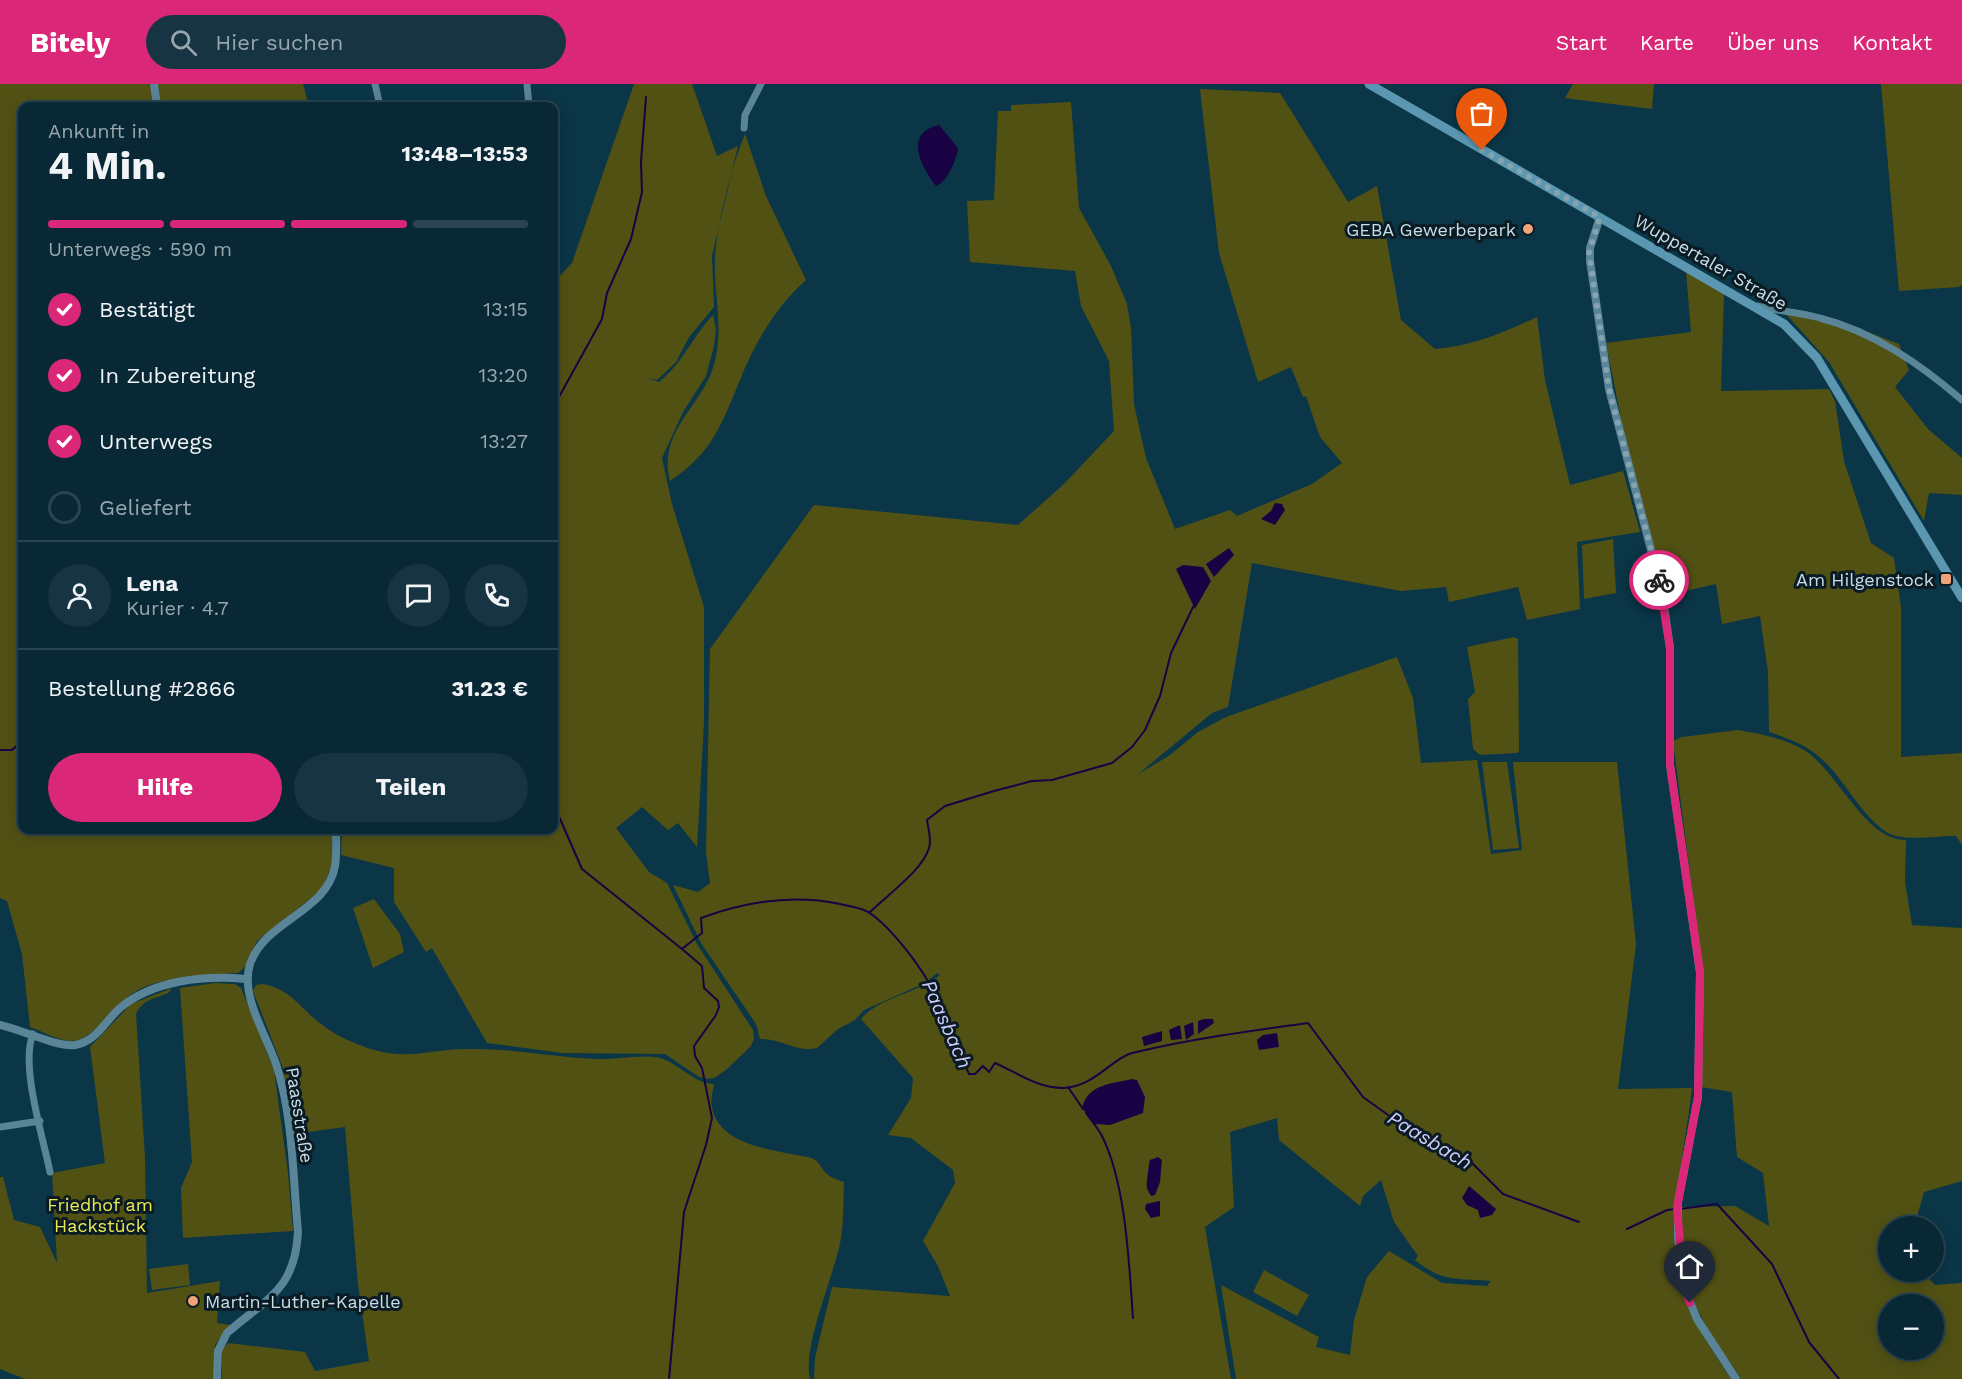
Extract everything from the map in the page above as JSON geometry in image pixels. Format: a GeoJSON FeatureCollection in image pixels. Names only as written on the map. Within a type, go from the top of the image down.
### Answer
{"type":"FeatureCollection","features":[{"type":"Feature","properties":{"kind":"main road","name":"Wuppertaler Straße"},"geometry":{"type":"LineString","coordinates":[[1369,84],[1784,324],[1817,358],[1962,598]]}},
{"type":"Feature","properties":{"kind":"street"},"geometry":{"type":"LineString","coordinates":[[154,84],[156,102]]}},
{"type":"Feature","properties":{"kind":"street"},"geometry":{"type":"LineString","coordinates":[[375,84],[379,102]]}},
{"type":"Feature","properties":{"kind":"street"},"geometry":{"type":"LineString","coordinates":[[527,84],[529,102]]}},
{"type":"Feature","properties":{"kind":"street"},"geometry":{"type":"LineString","coordinates":[[744,128],[745,115],[761,84]]}},
{"type":"Feature","properties":{"kind":"street"},"geometry":{"type":"LineString","coordinates":[[1600,217],[1590,248],[1590,261],[1609,389],[1667,617],[1670,661],[1670,765],[1700,972],[1698,1097],[1677,1216],[1684,1287],[1697,1319],[1736,1379]]}},
{"type":"Feature","properties":{"kind":"street"},"geometry":{"type":"LineString","coordinates":[[1756,306],[1822,318],[1862,334],[1900,352],[1928,371],[1962,400]]}},
{"type":"Feature","properties":{"kind":"street"},"geometry":{"type":"LineString","coordinates":[[0,1024],[66,1045],[83,1043],[92,1039],[118,1010],[138,995],[185,981],[220,977],[246,979],[250,962],[272,931],[290,920],[323,892],[330,881],[335,867],[336,834]]}},
{"type":"Feature","properties":{"kind":"street","name":"Paasstraße"},"geometry":{"type":"LineString","coordinates":[[218,1379],[221,1342],[227,1333],[284,1284],[292,1272],[297,1253],[298,1232],[283,1091],[272,1051],[249,993],[246,979]]}},
{"type":"Feature","properties":{"kind":"street"},"geometry":{"type":"LineString","coordinates":[[33,1034],[28,1046],[28,1065],[50,1172]]}},
{"type":"Feature","properties":{"kind":"street"},"geometry":{"type":"LineString","coordinates":[[0,1127],[40,1121]]}},
{"type":"Feature","properties":{"kind":"green space"},"geometry":{"type":"Polygon","coordinates":[[[0,84],[151,84],[153,102],[18,102],[18,834],[333,834],[332,866],[321,890],[257,941],[244,968],[238,973],[187,977],[149,985],[130,995],[96,1029],[79,1040],[70,1041],[30,1027],[22,954],[7,901],[0,898],[0,84]]]}},
{"type":"Feature","properties":{"kind":"green space"},"geometry":{"type":"Polygon","coordinates":[[[156,84],[303,84],[308,102],[158,102],[156,84]]]}},
{"type":"Feature","properties":{"kind":"green space"},"geometry":{"type":"Polygon","coordinates":[[[634,84],[692,84],[717,156],[738,146],[712,256],[714,307],[689,337],[676,362],[657,380],[645,377],[659,382],[667,375],[713,315],[716,330],[706,376],[683,412],[662,458],[672,504],[704,607],[704,722],[697,847],[678,823],[668,830],[642,807],[616,828],[649,872],[667,883],[697,944],[753,1030],[754,1039],[751,1046],[714,1078],[699,1077],[665,1054],[563,1053],[487,1043],[432,948],[426,952],[394,902],[394,868],[341,855],[342,834],[558,834],[558,278],[572,263],[634,84]]]}},
{"type":"Feature","properties":{"kind":"green space"},"geometry":{"type":"Polygon","coordinates":[[[1573,84],[1654,84],[1652,109],[1565,98],[1573,84]]]}},
{"type":"Feature","properties":{"kind":"green space"},"geometry":{"type":"Polygon","coordinates":[[[1881,84],[1962,84],[1962,285],[1959,287],[1899,291],[1881,84]]]}},
{"type":"Feature","properties":{"kind":"green space"},"geometry":{"type":"Polygon","coordinates":[[[1200,89],[1280,93],[1348,202],[1377,186],[1401,320],[1435,349],[1488,338],[1537,317],[1545,380],[1570,485],[1623,471],[1640,532],[1577,542],[1580,609],[1527,620],[1518,587],[1449,602],[1446,587],[1401,591],[1252,563],[1228,707],[1212,713],[1137,775],[1170,755],[1198,732],[1226,717],[1397,657],[1413,698],[1421,763],[1477,760],[1491,854],[1522,850],[1513,762],[1617,762],[1636,944],[1618,1089],[1692,1088],[1677,1195],[1675,1238],[1679,1280],[1681,1292],[1691,1315],[1731,1379],[1236,1379],[1221,1285],[1319,1337],[1316,1347],[1350,1355],[1354,1320],[1367,1277],[1389,1251],[1442,1283],[1487,1286],[1491,1281],[1443,1276],[1434,1273],[1415,1260],[1418,1256],[1394,1222],[1381,1180],[1363,1196],[1360,1206],[1279,1140],[1277,1118],[1230,1132],[1234,1207],[1205,1227],[1231,1379],[814,1379],[815,1358],[832,1287],[950,1296],[938,1266],[923,1241],[955,1183],[953,1170],[911,1138],[888,1135],[911,1098],[913,1078],[861,1019],[879,1005],[921,987],[940,975],[937,973],[925,983],[864,1010],[855,1020],[838,1029],[817,1048],[803,1049],[760,1039],[756,1024],[701,943],[673,885],[698,892],[710,883],[706,852],[710,649],[814,505],[1018,525],[1064,484],[1114,431],[1109,361],[1081,306],[1075,271],[970,262],[967,201],[994,200],[998,111],[1011,111],[1011,105],[1071,102],[1079,208],[1111,266],[1127,304],[1131,328],[1134,404],[1146,458],[1175,529],[1230,510],[1237,516],[1312,484],[1342,463],[1320,437],[1306,396],[1303,397],[1291,367],[1258,382],[1219,253],[1200,89]]]}},
{"type":"Feature","properties":{"kind":"green space"},"geometry":{"type":"Polygon","coordinates":[[[745,134],[766,196],[806,280],[776,313],[760,339],[714,437],[685,470],[670,481],[668,463],[675,433],[708,380],[717,352],[718,312],[715,260],[718,230],[735,162],[745,134]]]}},
{"type":"Feature","properties":{"kind":"green space"},"geometry":{"type":"Polygon","coordinates":[[[1686,272],[1724,294],[1721,391],[1829,389],[1835,401],[1844,461],[1871,543],[1894,558],[1901,607],[1901,757],[1962,753],[1962,845],[1956,836],[1910,838],[1886,832],[1867,815],[1820,757],[1785,737],[1769,732],[1768,672],[1760,616],[1722,624],[1716,584],[1667,595],[1626,444],[1606,343],[1691,332],[1686,272]]]}},
{"type":"Feature","properties":{"kind":"green space"},"geometry":{"type":"Polygon","coordinates":[[[1786,314],[1860,329],[1899,344],[1909,370],[1895,387],[1928,429],[1962,458],[1962,495],[1929,493],[1924,521],[1829,362],[1786,314]]]}},
{"type":"Feature","properties":{"kind":"green space"},"geometry":{"type":"Polygon","coordinates":[[[1613,539],[1616,593],[1584,599],[1582,545],[1613,539]]]}},
{"type":"Feature","properties":{"kind":"green space"},"geometry":{"type":"Polygon","coordinates":[[[1514,637],[1518,639],[1519,751],[1480,755],[1473,749],[1468,699],[1475,692],[1467,647],[1514,637]]]}},
{"type":"Feature","properties":{"kind":"green space"},"geometry":{"type":"Polygon","coordinates":[[[1738,730],[1772,737],[1804,750],[1829,773],[1865,818],[1891,837],[1906,840],[1905,882],[1912,925],[1962,928],[1962,1181],[1924,1192],[1917,1216],[1878,1216],[1878,1282],[1932,1282],[1935,1285],[1962,1283],[1962,1379],[1741,1379],[1698,1311],[1685,1268],[1681,1207],[1735,1206],[1769,1226],[1763,1173],[1737,1157],[1732,1092],[1701,1087],[1700,952],[1673,741],[1682,737],[1738,730]]]}},
{"type":"Feature","properties":{"kind":"green space"},"geometry":{"type":"Polygon","coordinates":[[[1482,762],[1507,762],[1519,848],[1493,850],[1482,762]]]}},
{"type":"Feature","properties":{"kind":"green space"},"geometry":{"type":"Polygon","coordinates":[[[374,899],[400,934],[404,952],[373,968],[353,908],[374,899]]]}},
{"type":"Feature","properties":{"kind":"green space"},"geometry":{"type":"Polygon","coordinates":[[[215,983],[235,984],[241,988],[274,1070],[288,1173],[293,1231],[183,1238],[181,1188],[192,1162],[180,988],[215,983]]]}},
{"type":"Feature","properties":{"kind":"green space"},"geometry":{"type":"Polygon","coordinates":[[[256,985],[272,986],[287,994],[333,1032],[353,1042],[387,1053],[410,1054],[455,1049],[484,1049],[595,1059],[654,1057],[670,1062],[698,1080],[714,1084],[712,1107],[717,1121],[726,1131],[752,1145],[811,1158],[833,1178],[844,1182],[841,1238],[815,1329],[809,1365],[810,1379],[222,1379],[222,1350],[228,1343],[305,1352],[315,1371],[369,1361],[358,1284],[345,1127],[293,1134],[283,1068],[253,991],[256,985]]]}},
{"type":"Feature","properties":{"kind":"green space","name":"Friedhof am Hackstück"},"geometry":{"type":"Polygon","coordinates":[[[172,988],[168,993],[146,1002],[136,1014],[145,1158],[147,1293],[220,1281],[217,1323],[231,1325],[215,1345],[214,1379],[25,1379],[0,1369],[0,1177],[3,1177],[14,1220],[40,1227],[57,1263],[52,1173],[105,1163],[90,1047],[131,1004],[172,988]]]}},
{"type":"Feature","properties":{"kind":"green space"},"geometry":{"type":"Polygon","coordinates":[[[188,1264],[190,1285],[152,1290],[149,1269],[188,1264]]]}},
{"type":"Feature","properties":{"kind":"green space"},"geometry":{"type":"Polygon","coordinates":[[[1264,1270],[1309,1295],[1297,1316],[1253,1292],[1264,1270]]]}},
{"type":"Feature","properties":{"kind":"shaded area"},"geometry":{"type":"Polygon","coordinates":[[[939,125],[958,148],[951,170],[936,186],[925,170],[918,151],[918,143],[921,135],[928,129],[939,125]]]}},
{"type":"Feature","properties":{"kind":"shaded area"},"geometry":{"type":"Polygon","coordinates":[[[1275,503],[1282,504],[1285,510],[1275,525],[1261,519],[1271,511],[1275,503]]]}},
{"type":"Feature","properties":{"kind":"shaded area"},"geometry":{"type":"Polygon","coordinates":[[[1229,548],[1234,555],[1214,577],[1206,564],[1229,548]]]}},
{"type":"Feature","properties":{"kind":"shaded area"},"geometry":{"type":"Polygon","coordinates":[[[1183,565],[1203,567],[1211,581],[1195,609],[1176,569],[1183,565]]]}},
{"type":"Feature","properties":{"kind":"shaded area"},"geometry":{"type":"Polygon","coordinates":[[[1213,1019],[1214,1023],[1198,1034],[1198,1021],[1213,1019]]]}},
{"type":"Feature","properties":{"kind":"shaded area"},"geometry":{"type":"Polygon","coordinates":[[[1193,1022],[1194,1034],[1186,1040],[1184,1026],[1193,1022]]]}},
{"type":"Feature","properties":{"kind":"shaded area"},"geometry":{"type":"Polygon","coordinates":[[[1180,1025],[1182,1039],[1171,1040],[1169,1030],[1180,1025]]]}},
{"type":"Feature","properties":{"kind":"shaded area"},"geometry":{"type":"Polygon","coordinates":[[[1162,1031],[1162,1041],[1144,1046],[1142,1037],[1162,1031]]]}},
{"type":"Feature","properties":{"kind":"shaded area"},"geometry":{"type":"Polygon","coordinates":[[[1277,1033],[1279,1047],[1259,1050],[1257,1040],[1263,1035],[1277,1033]]]}},
{"type":"Feature","properties":{"kind":"shaded area"},"geometry":{"type":"Polygon","coordinates":[[[1132,1079],[1137,1080],[1145,1097],[1143,1113],[1110,1125],[1095,1124],[1082,1108],[1089,1094],[1101,1086],[1132,1079]]]}},
{"type":"Feature","properties":{"kind":"shaded area"},"geometry":{"type":"Polygon","coordinates":[[[1158,1157],[1162,1160],[1160,1182],[1155,1195],[1151,1196],[1147,1189],[1150,1160],[1158,1157]]]}},
{"type":"Feature","properties":{"kind":"shaded area"},"geometry":{"type":"Polygon","coordinates":[[[1469,1186],[1496,1209],[1492,1215],[1480,1218],[1478,1210],[1467,1205],[1462,1198],[1469,1186]]]}},
{"type":"Feature","properties":{"kind":"shaded area"},"geometry":{"type":"Polygon","coordinates":[[[1160,1201],[1160,1216],[1151,1218],[1145,1209],[1146,1204],[1160,1201]]]}},
{"type":"Feature","properties":{"kind":"waterway"},"geometry":{"type":"LineString","coordinates":[[558,399],[602,319],[607,293],[631,239],[642,192],[641,162],[646,97]]}},
{"type":"Feature","properties":{"kind":"waterway"},"geometry":{"type":"LineString","coordinates":[[869,913],[919,865],[930,845],[927,820],[945,806],[1032,781],[1052,780],[1112,763],[1132,747],[1145,730],[1160,696],[1171,653],[1194,605]]}},
{"type":"Feature","properties":{"kind":"waterway","name":"Paasbach"},"geometry":{"type":"LineString","coordinates":[[0,750],[12,750],[18,745]]}},
{"type":"Feature","properties":{"kind":"waterway","name":"Paasbach"},"geometry":{"type":"LineString","coordinates":[[558,814],[582,869],[682,949],[702,933],[701,918],[753,903],[787,900],[822,901],[867,911],[897,939],[924,975],[944,1012],[952,1042],[960,1047],[959,1062],[965,1065],[969,1074],[975,1074],[983,1066],[989,1072],[995,1063],[1045,1086],[1063,1088],[1084,1083],[1132,1053],[1198,1039],[1308,1023],[1363,1097],[1409,1130],[1468,1159],[1503,1194],[1579,1222]]}},
{"type":"Feature","properties":{"kind":"waterway"},"geometry":{"type":"LineString","coordinates":[[669,1379],[684,1212],[706,1145],[712,1118],[702,1068],[695,1056],[694,1046],[719,1007],[718,1001],[704,988],[702,966],[682,949]]}},
{"type":"Feature","properties":{"kind":"waterway"},"geometry":{"type":"LineString","coordinates":[[1068,1087],[1083,1109]]}},
{"type":"Feature","properties":{"kind":"waterway"},"geometry":{"type":"LineString","coordinates":[[1086,1113],[1102,1136],[1116,1177],[1125,1224],[1133,1318]]}},
{"type":"Feature","properties":{"kind":"waterway","name":"Paasbach"},"geometry":{"type":"LineString","coordinates":[[1680,1209],[1717,1204],[1772,1264],[1809,1342],[1839,1379]]}},
{"type":"Feature","properties":{"kind":"waterway","name":"Paasbach"},"geometry":{"type":"LineString","coordinates":[[1627,1229],[1667,1210],[1675,1209]]}},
{"type":"Feature","properties":{"kind":"way so far"},"geometry":{"type":"LineString","coordinates":[[1482,150],[1600,217],[1589,252],[1609,389],[1659,580]]}},
{"type":"Feature","properties":{"kind":"place","name":"GEBA Gewerbepark"},"geometry":{"type":"Point","coordinates":[1528,229]}},
{"type":"Feature","properties":{"kind":"place","name":"Am Hilgenstock"},"geometry":{"type":"Point","coordinates":[1946,579]}},
{"type":"Feature","properties":{"kind":"place","name":"Martin-Luther-Kapelle"},"geometry":{"type":"Point","coordinates":[193,1301]}},
{"type":"Feature","properties":{"kind":"route"},"geometry":{"type":"LineString","coordinates":[[1659,580],[1667,617],[1670,648],[1670,765],[1700,972],[1698,1097],[1677,1208],[1684,1287],[1690,1303]]}}]}
